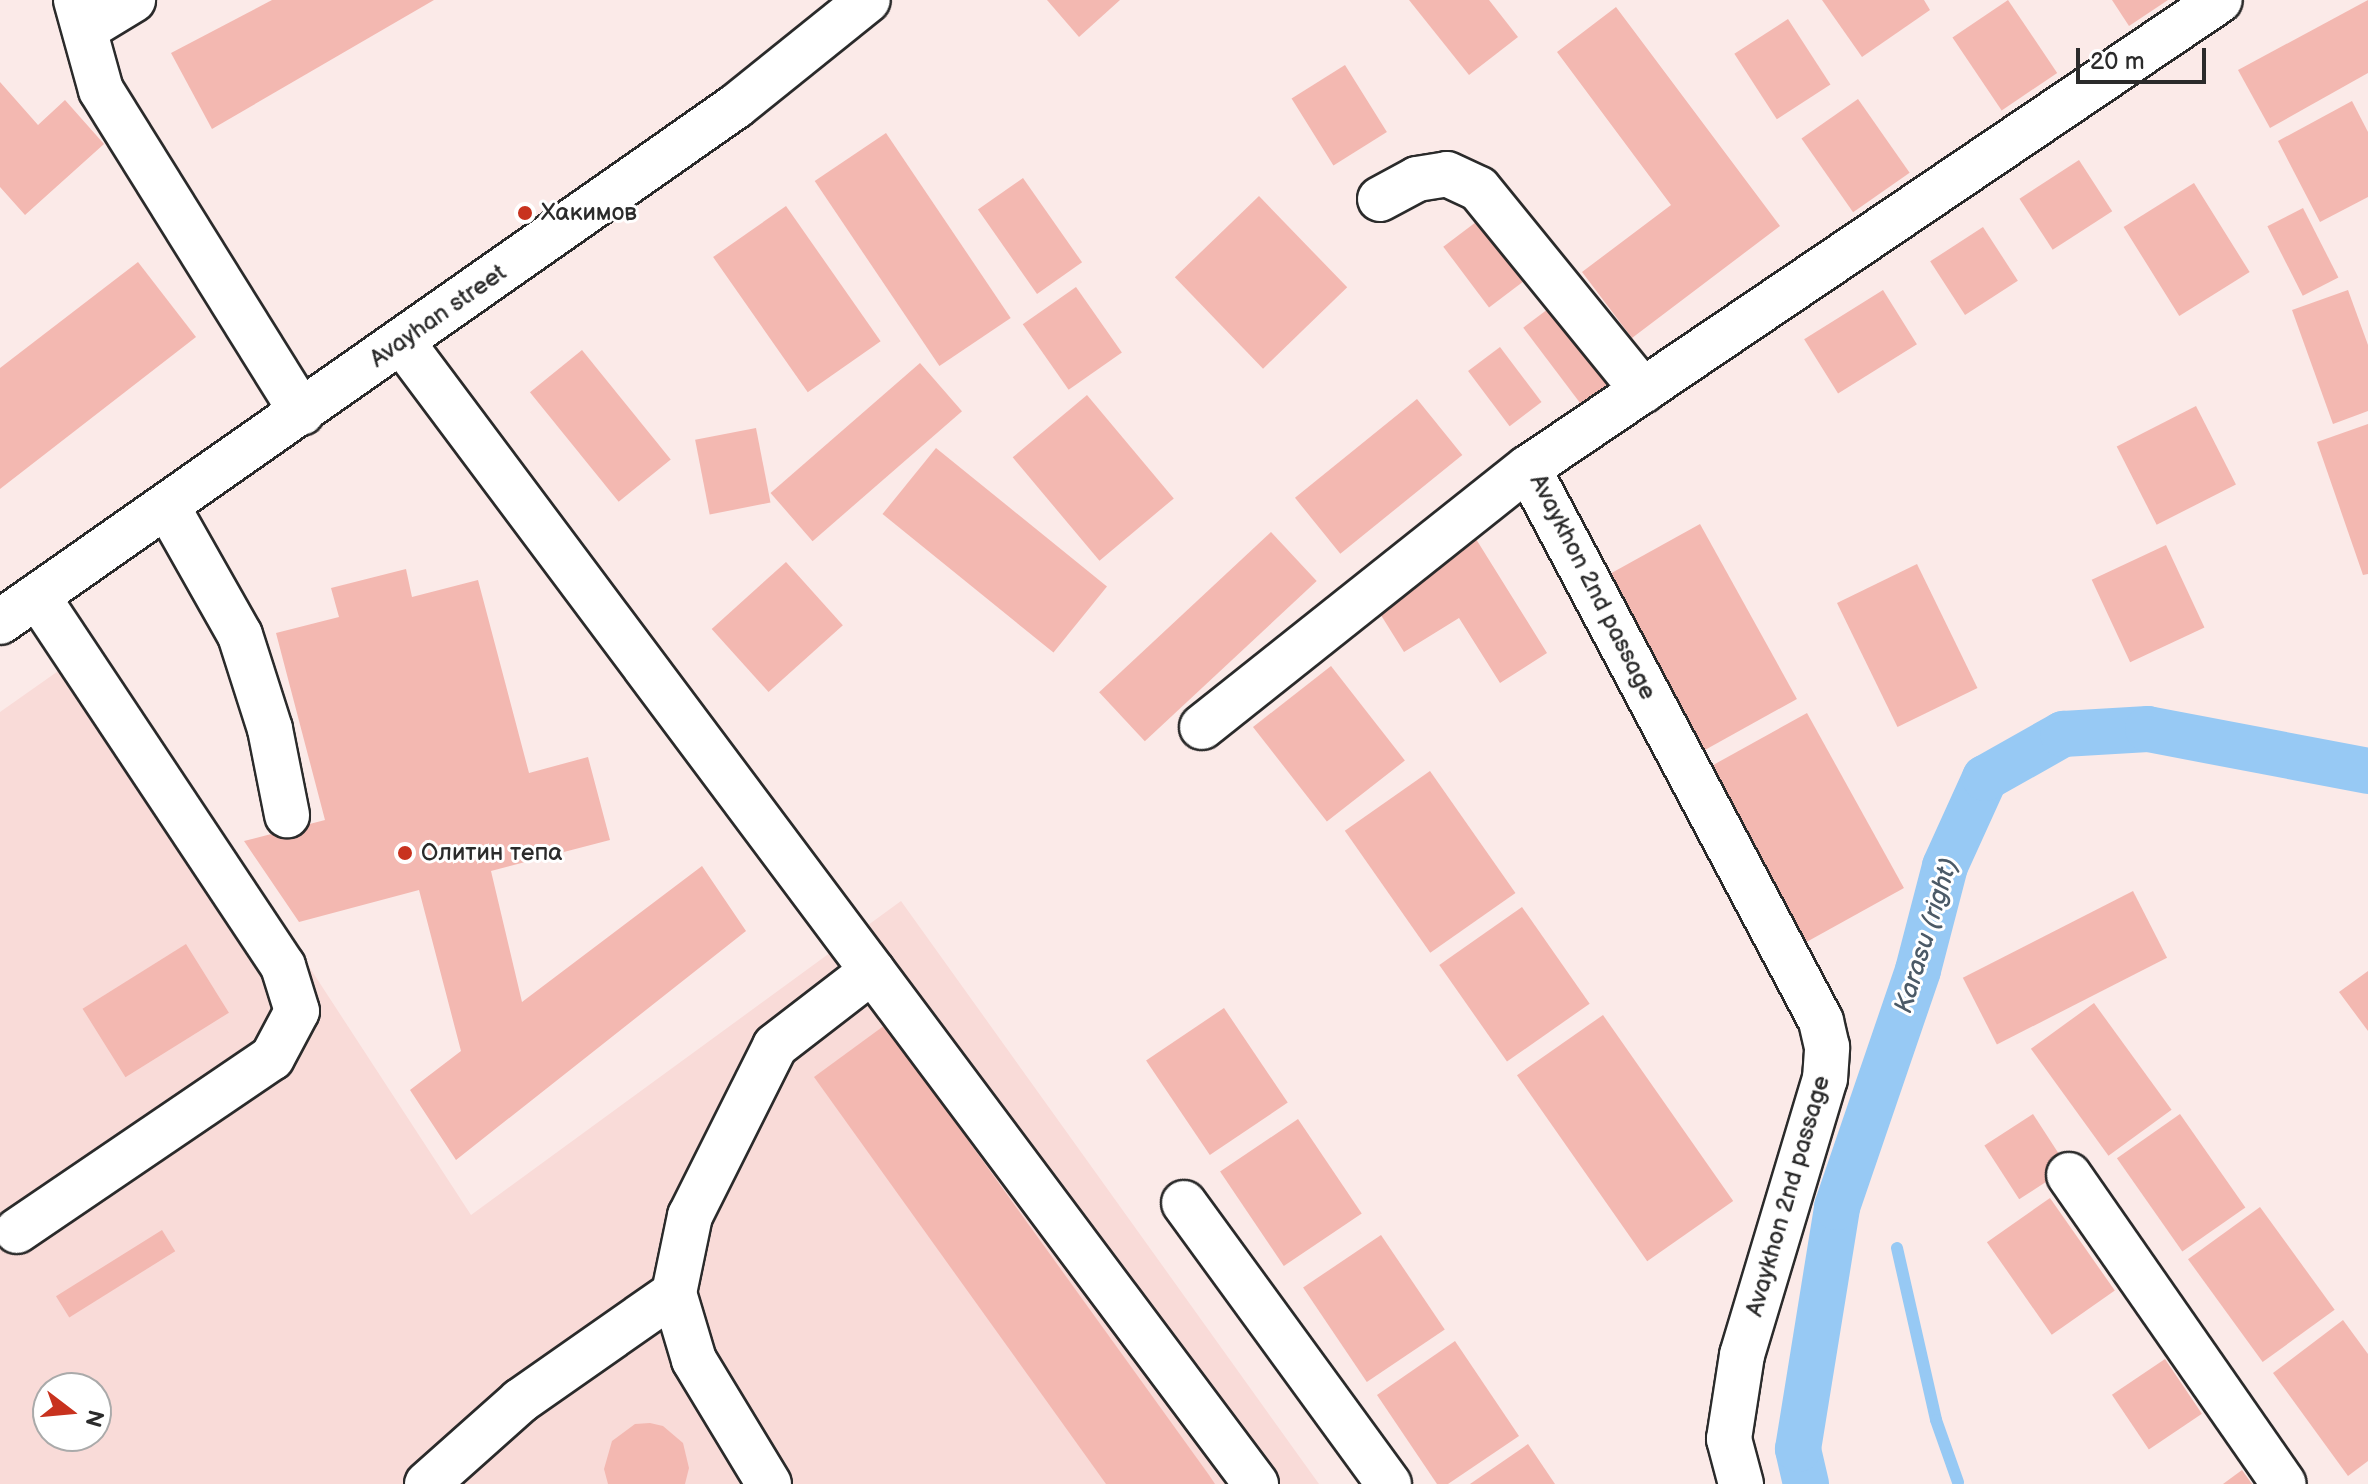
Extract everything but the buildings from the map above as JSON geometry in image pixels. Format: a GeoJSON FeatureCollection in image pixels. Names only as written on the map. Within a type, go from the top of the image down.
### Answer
{"type":"FeatureCollection","features":[{"type":"Feature","properties":{"kind":"street"},"geometry":{"type":"LineString","coordinates":[[133,0],[81,14],[101,90],[302,413]]}},
{"type":"Feature","properties":{"kind":"street","name":"Avayhan street"},"geometry":{"type":"LineString","coordinates":[[0,622],[736,106],[868,0]]}},
{"type":"Feature","properties":{"kind":"street","name":"Avaykhon 2nd passage"},"geometry":{"type":"LineString","coordinates":[[1741,1484],[1729,1439],[1740,1368],[1825,1079],[1827,1047],[1821,1021],[1528,468],[2220,0]]}},
{"type":"Feature","properties":{"kind":"street"},"geometry":{"type":"LineString","coordinates":[[1380,199],[1417,179],[1447,174],[1479,189],[1643,391]]}},
{"type":"Feature","properties":{"kind":"street"},"geometry":{"type":"LineString","coordinates":[[402,342],[1256,1484]]}},
{"type":"Feature","properties":{"kind":"street"},"geometry":{"type":"LineString","coordinates":[[1202,727],[1528,468]]}},
{"type":"Feature","properties":{"kind":"street"},"geometry":{"type":"LineString","coordinates":[[167,506],[240,635],[270,729],[287,815]]}},
{"type":"Feature","properties":{"kind":"street"},"geometry":{"type":"LineString","coordinates":[[17,1231],[272,1058],[297,1011],[283,966],[37,596]]}},
{"type":"Feature","properties":{"kind":"street"},"geometry":{"type":"LineString","coordinates":[[769,1484],[694,1360],[674,1293],[690,1216],[775,1046],[872,971]]}},
{"type":"Feature","properties":{"kind":"street"},"geometry":{"type":"LineString","coordinates":[[2069,1175],[2284,1484]]}},
{"type":"Feature","properties":{"kind":"street"},"geometry":{"type":"LineString","coordinates":[[1184,1203],[1389,1484]]}},
{"type":"Feature","properties":{"kind":"street"},"geometry":{"type":"LineString","coordinates":[[427,1484],[520,1401],[674,1293]]}},
{"type":"Feature","properties":{"kind":"shaded area"},"geometry":{"type":"Polygon","coordinates":[[[98,643],[471,1215],[901,901],[1319,1484],[0,1484],[0,712],[98,643]]]}},
{"type":"Feature","properties":{"kind":"waterway","name":"Karasu (right)"},"geometry":{"type":"LineString","coordinates":[[1806,1484],[1798,1449],[1837,1207],[1918,970],[1945,866],[1985,778],[2063,734],[2148,729],[2368,771]]}},
{"type":"Feature","properties":{"kind":"waterway"},"geometry":{"type":"LineString","coordinates":[[1897,1248],[1936,1420],[1958,1482]]}},
{"type":"Feature","properties":{"kind":"place","name":"Хакимов"},"geometry":{"type":"Point","coordinates":[525,213]}},
{"type":"Feature","properties":{"kind":"place","name":"Олитин тепа"},"geometry":{"type":"Point","coordinates":[405,853]}}]}
